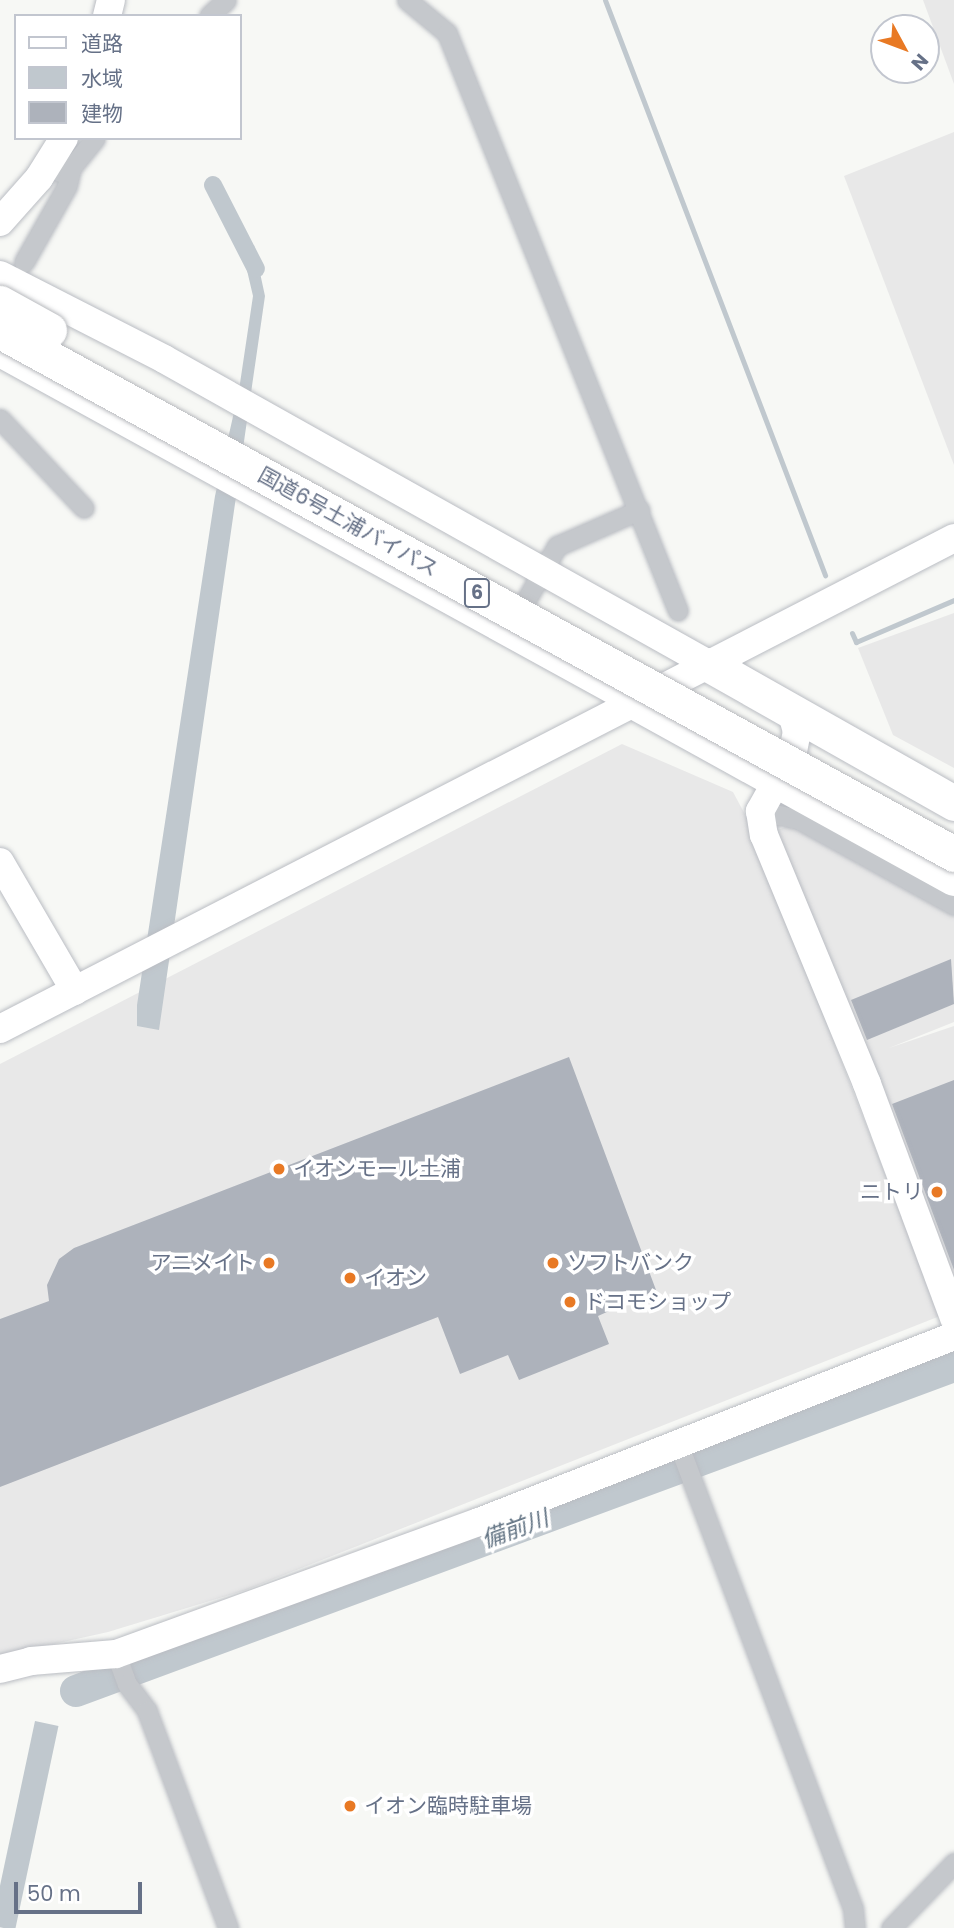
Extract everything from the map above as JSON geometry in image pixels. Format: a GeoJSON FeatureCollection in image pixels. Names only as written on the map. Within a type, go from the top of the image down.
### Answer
{"type":"FeatureCollection","features":[{"type":"Feature","properties":{"kind":"highway","name":"国道6号土浦バイパス"},"geometry":{"type":"LineString","coordinates":[[0,303],[954,827]]}},
{"type":"Feature","properties":{"kind":"highway","name":"国道6号土浦バイパス"},"geometry":{"type":"LineString","coordinates":[[0,331],[954,854]]}},
{"type":"Feature","properties":{"kind":"highway"},"geometry":{"type":"LineString","coordinates":[[710,665],[792,714],[954,803]]}},
{"type":"Feature","properties":{"kind":"highway"},"geometry":{"type":"LineString","coordinates":[[635,702],[954,878]]}},
{"type":"Feature","properties":{"kind":"street"},"geometry":{"type":"LineString","coordinates":[[211,14],[226,0]]}},
{"type":"Feature","properties":{"kind":"street"},"geometry":{"type":"LineString","coordinates":[[407,0],[447,33],[678,611]]}},
{"type":"Feature","properties":{"kind":"street"},"geometry":{"type":"LineString","coordinates":[[0,222],[38,177],[63,140]]}},
{"type":"Feature","properties":{"kind":"street"},"geometry":{"type":"LineString","coordinates":[[93,140],[71,168],[67,186],[12,268],[212,386],[710,665]]}},
{"type":"Feature","properties":{"kind":"street"},"geometry":{"type":"LineString","coordinates":[[38,177],[71,168]]}},
{"type":"Feature","properties":{"kind":"street"},"geometry":{"type":"LineString","coordinates":[[0,353],[635,702]]}},
{"type":"Feature","properties":{"kind":"street"},"geometry":{"type":"LineString","coordinates":[[0,419],[84,508]]}},
{"type":"Feature","properties":{"kind":"street"},"geometry":{"type":"LineString","coordinates":[[508,632],[542,572],[564,541],[639,510]]}},
{"type":"Feature","properties":{"kind":"street"},"geometry":{"type":"LineString","coordinates":[[0,1029],[954,538]]}},
{"type":"Feature","properties":{"kind":"street"},"geometry":{"type":"LineString","coordinates":[[792,714],[797,731],[793,752],[760,811],[792,912],[867,1084],[954,1318]]}},
{"type":"Feature","properties":{"kind":"street"},"geometry":{"type":"LineString","coordinates":[[760,811],[798,819],[954,905]]}},
{"type":"Feature","properties":{"kind":"street"},"geometry":{"type":"LineString","coordinates":[[0,862],[75,991]]}},
{"type":"Feature","properties":{"kind":"street"},"geometry":{"type":"LineString","coordinates":[[0,1669],[31,1661],[121,1668],[479,1521],[681,1451],[954,1336]]}},
{"type":"Feature","properties":{"kind":"street"},"geometry":{"type":"LineString","coordinates":[[681,1451],[853,1909],[855,1928]]}},
{"type":"Feature","properties":{"kind":"street"},"geometry":{"type":"LineString","coordinates":[[121,1668],[147,1711],[228,1928]]}},
{"type":"Feature","properties":{"kind":"street"},"geometry":{"type":"LineString","coordinates":[[891,1928],[954,1863]]}},
{"type":"Feature","properties":{"kind":"shaded area"},"geometry":{"type":"Polygon","coordinates":[[[923,0],[954,0],[954,84],[940,46],[940,14],[928,14],[923,0]]]}},
{"type":"Feature","properties":{"kind":"shaded area"},"geometry":{"type":"Polygon","coordinates":[[[954,132],[954,465],[844,176],[954,132]]]}},
{"type":"Feature","properties":{"kind":"shaded area"},"geometry":{"type":"Polygon","coordinates":[[[954,613],[954,768],[893,735],[858,648],[954,613]]]}},
{"type":"Feature","properties":{"kind":"shaded area","name":"イオンモール土浦"},"geometry":{"type":"Polygon","coordinates":[[[622,744],[733,792],[748,820],[940,1316],[246,1590],[108,1632],[0,1656],[0,1064],[622,744]]]}},
{"type":"Feature","properties":{"kind":"shaded area"},"geometry":{"type":"Polygon","coordinates":[[[794,824],[954,915],[954,1022],[889,1048],[954,1026],[954,1295],[769,833],[794,824]]]}},
{"type":"Feature","properties":{"kind":"water"},"geometry":{"type":"Polygon","coordinates":[[[254,245],[265,296],[159,1030],[137,1026],[137,1005],[215,496],[239,390],[253,296],[242,249],[254,245]]]}},
{"type":"Feature","properties":{"kind":"water"},"geometry":{"type":"Polygon","coordinates":[[[35,1721],[58,1726],[16,1928],[0,1927],[0,1886],[35,1721]]]}},
{"type":"Feature","properties":{"kind":"building"},"geometry":{"type":"Polygon","coordinates":[[[951,959],[954,1004],[867,1040],[851,1000],[951,959]]]}},
{"type":"Feature","properties":{"kind":"building","name":"イオン"},"geometry":{"type":"Polygon","coordinates":[[[569,1057],[656,1290],[598,1316],[609,1344],[519,1380],[508,1355],[460,1374],[438,1317],[0,1487],[0,1319],[49,1301],[47,1285],[59,1259],[74,1248],[569,1057]]]}},
{"type":"Feature","properties":{"kind":"building","name":"ニトリ"},"geometry":{"type":"Polygon","coordinates":[[[954,1080],[954,1270],[892,1104],[954,1080]]]}},
{"type":"Feature","properties":{"kind":"waterway"},"geometry":{"type":"LineString","coordinates":[[605,0],[825,575]]}},
{"type":"Feature","properties":{"kind":"waterway"},"geometry":{"type":"LineString","coordinates":[[213,185],[256,269]]}},
{"type":"Feature","properties":{"kind":"waterway"},"geometry":{"type":"LineString","coordinates":[[852,633],[856,642],[954,600]]}},
{"type":"Feature","properties":{"kind":"waterway","name":"備前川"},"geometry":{"type":"LineString","coordinates":[[76,1691],[954,1366]]}},
{"type":"Feature","properties":{"kind":"place","name":"イオンモール土浦"},"geometry":{"type":"Point","coordinates":[279,1169]}},
{"type":"Feature","properties":{"kind":"place","name":"ニトリ"},"geometry":{"type":"Point","coordinates":[937,1192]}},
{"type":"Feature","properties":{"kind":"place","name":"アニメイト"},"geometry":{"type":"Point","coordinates":[269,1263]}},
{"type":"Feature","properties":{"kind":"place","name":"ソフトバンク"},"geometry":{"type":"Point","coordinates":[553,1263]}},
{"type":"Feature","properties":{"kind":"place","name":"イオン"},"geometry":{"type":"Point","coordinates":[350,1278]}},
{"type":"Feature","properties":{"kind":"place","name":"ドコモショップ"},"geometry":{"type":"Point","coordinates":[570,1302]}},
{"type":"Feature","properties":{"kind":"place","name":"イオン臨時駐車場"},"geometry":{"type":"Point","coordinates":[350,1806]}}]}
